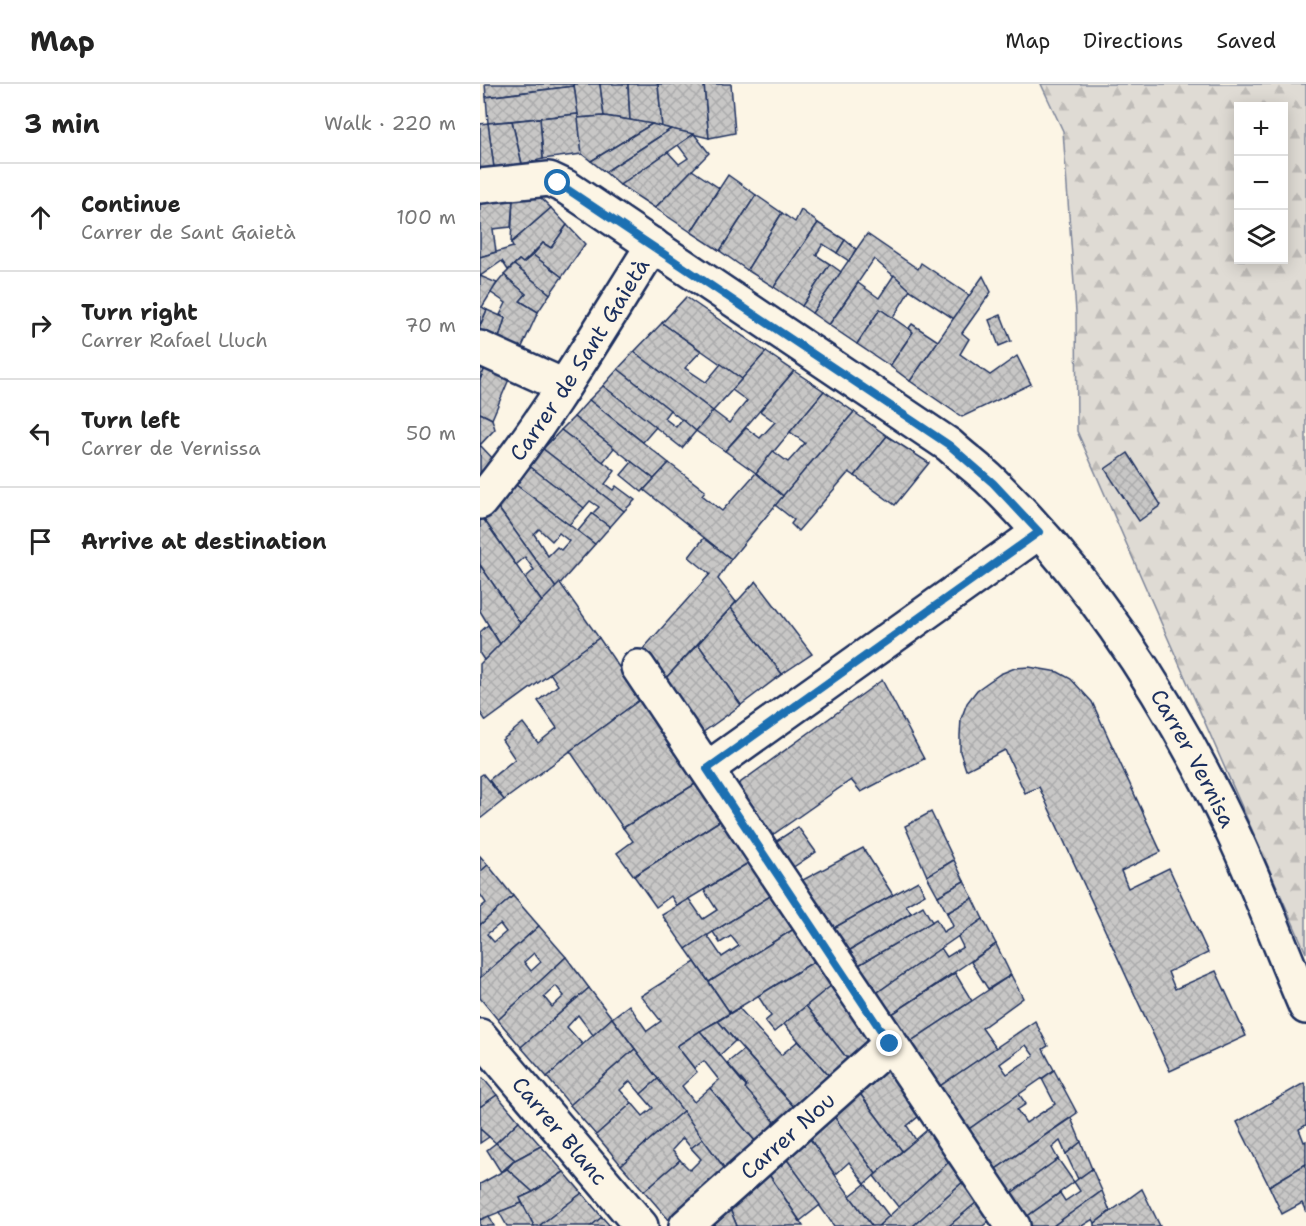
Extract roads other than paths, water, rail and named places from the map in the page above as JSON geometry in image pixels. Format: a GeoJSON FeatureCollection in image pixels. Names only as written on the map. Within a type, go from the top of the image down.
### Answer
{"type":"FeatureCollection","features":[{"type":"Feature","properties":{"kind":"street","name":"Carrer de Sant Gaietà"},"geometry":{"type":"LineString","coordinates":[[480,186],[549,179],[566,187],[949,445],[993,483],[1039,532]]}},
{"type":"Feature","properties":{"kind":"street","name":"Carrer de Sant Gaietà"},"geometry":{"type":"LineString","coordinates":[[480,502],[505,471],[564,386],[653,245]]}},
{"type":"Feature","properties":{"kind":"street"},"geometry":{"type":"LineString","coordinates":[[480,348],[564,386]]}},
{"type":"Feature","properties":{"kind":"street"},"geometry":{"type":"LineString","coordinates":[[707,769],[1039,532]]}},
{"type":"Feature","properties":{"kind":"street","name":"Carrer Vernisa"},"geometry":{"type":"LineString","coordinates":[[1039,532],[1077,577],[1118,632],[1169,713],[1232,831],[1306,1007]]}},
{"type":"Feature","properties":{"kind":"street"},"geometry":{"type":"LineString","coordinates":[[638,667],[1013,1226]]}},
{"type":"Feature","properties":{"kind":"street","name":"Carrer Blanc"},"geometry":{"type":"LineString","coordinates":[[480,1036],[641,1226]]}},
{"type":"Feature","properties":{"kind":"street","name":"Carrer Nou"},"geometry":{"type":"LineString","coordinates":[[686,1226],[890,1044]]}}]}
